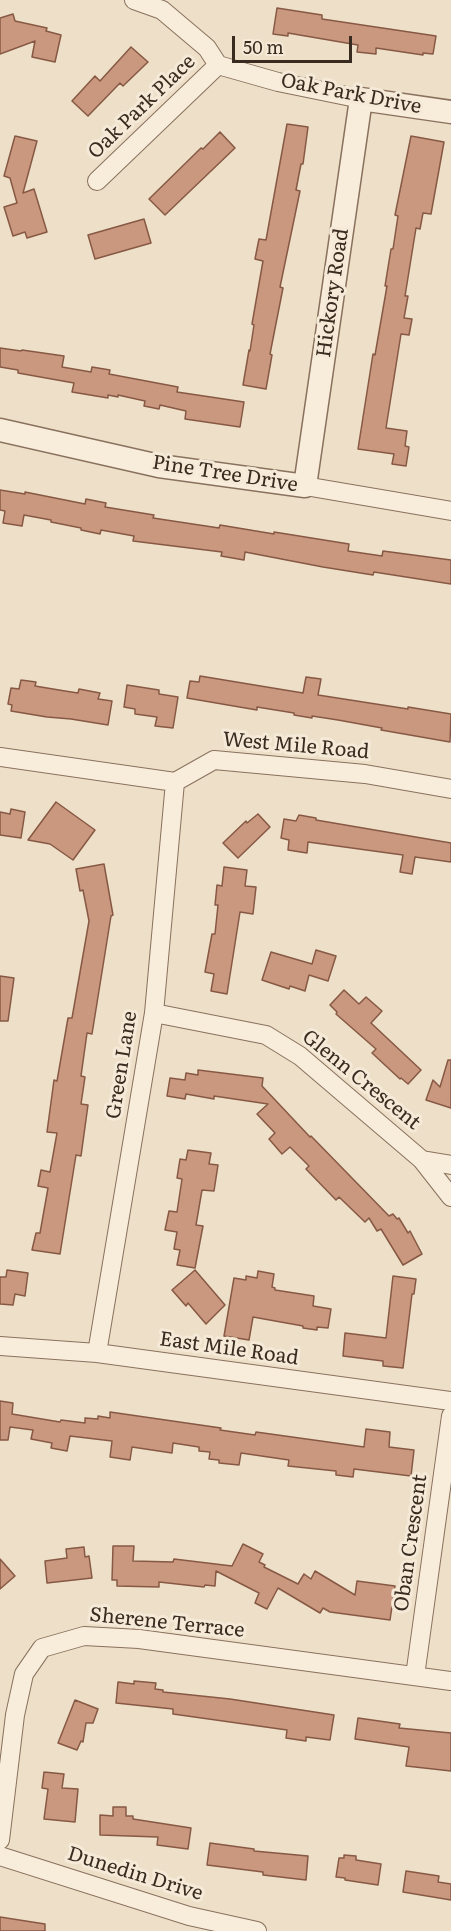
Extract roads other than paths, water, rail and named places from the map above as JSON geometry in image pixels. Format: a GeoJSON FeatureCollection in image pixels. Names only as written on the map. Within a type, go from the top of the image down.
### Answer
{"type":"FeatureCollection","features":[{"type":"Feature","properties":{"kind":"street"},"geometry":{"type":"LineString","coordinates":[[134,0],[162,10],[207,48],[218,65]]}},
{"type":"Feature","properties":{"kind":"street","name":"Oak Park Drive"},"geometry":{"type":"LineString","coordinates":[[218,65],[278,82],[361,99],[451,112]]}},
{"type":"Feature","properties":{"kind":"street","name":"Oak Park Place"},"geometry":{"type":"LineString","coordinates":[[97,181],[218,65]]}},
{"type":"Feature","properties":{"kind":"street","name":"Hickory Road"},"geometry":{"type":"LineString","coordinates":[[305,486],[361,99]]}},
{"type":"Feature","properties":{"kind":"street","name":"Pine Tree Drive"},"geometry":{"type":"LineString","coordinates":[[0,430],[159,466],[305,486],[451,511]]}},
{"type":"Feature","properties":{"kind":"street"},"geometry":{"type":"LineString","coordinates":[[0,757],[175,782]]}},
{"type":"Feature","properties":{"kind":"street","name":"West Mile Road"},"geometry":{"type":"LineString","coordinates":[[175,782],[214,760],[365,774],[451,789]]}},
{"type":"Feature","properties":{"kind":"street","name":"Green Lane"},"geometry":{"type":"LineString","coordinates":[[97,1353],[154,1013],[175,782]]}},
{"type":"Feature","properties":{"kind":"street","name":"Glenn Crescent"},"geometry":{"type":"LineString","coordinates":[[154,1013],[266,1035],[300,1056],[422,1160],[451,1197]]}},
{"type":"Feature","properties":{"kind":"street"},"geometry":{"type":"LineString","coordinates":[[422,1160],[451,1165]]}},
{"type":"Feature","properties":{"kind":"street","name":"East Mile Road"},"geometry":{"type":"LineString","coordinates":[[0,1346],[97,1353],[451,1401]]}},
{"type":"Feature","properties":{"kind":"street","name":"Oban Crescent"},"geometry":{"type":"LineString","coordinates":[[415,1676],[451,1416]]}},
{"type":"Feature","properties":{"kind":"street","name":"Sherene Terrace"},"geometry":{"type":"LineString","coordinates":[[0,1840],[15,1715],[24,1674],[42,1648],[84,1636],[139,1639],[451,1681]]}},
{"type":"Feature","properties":{"kind":"street","name":"Dunedin Drive"},"geometry":{"type":"LineString","coordinates":[[0,1856],[189,1916],[257,1931]]}}]}
